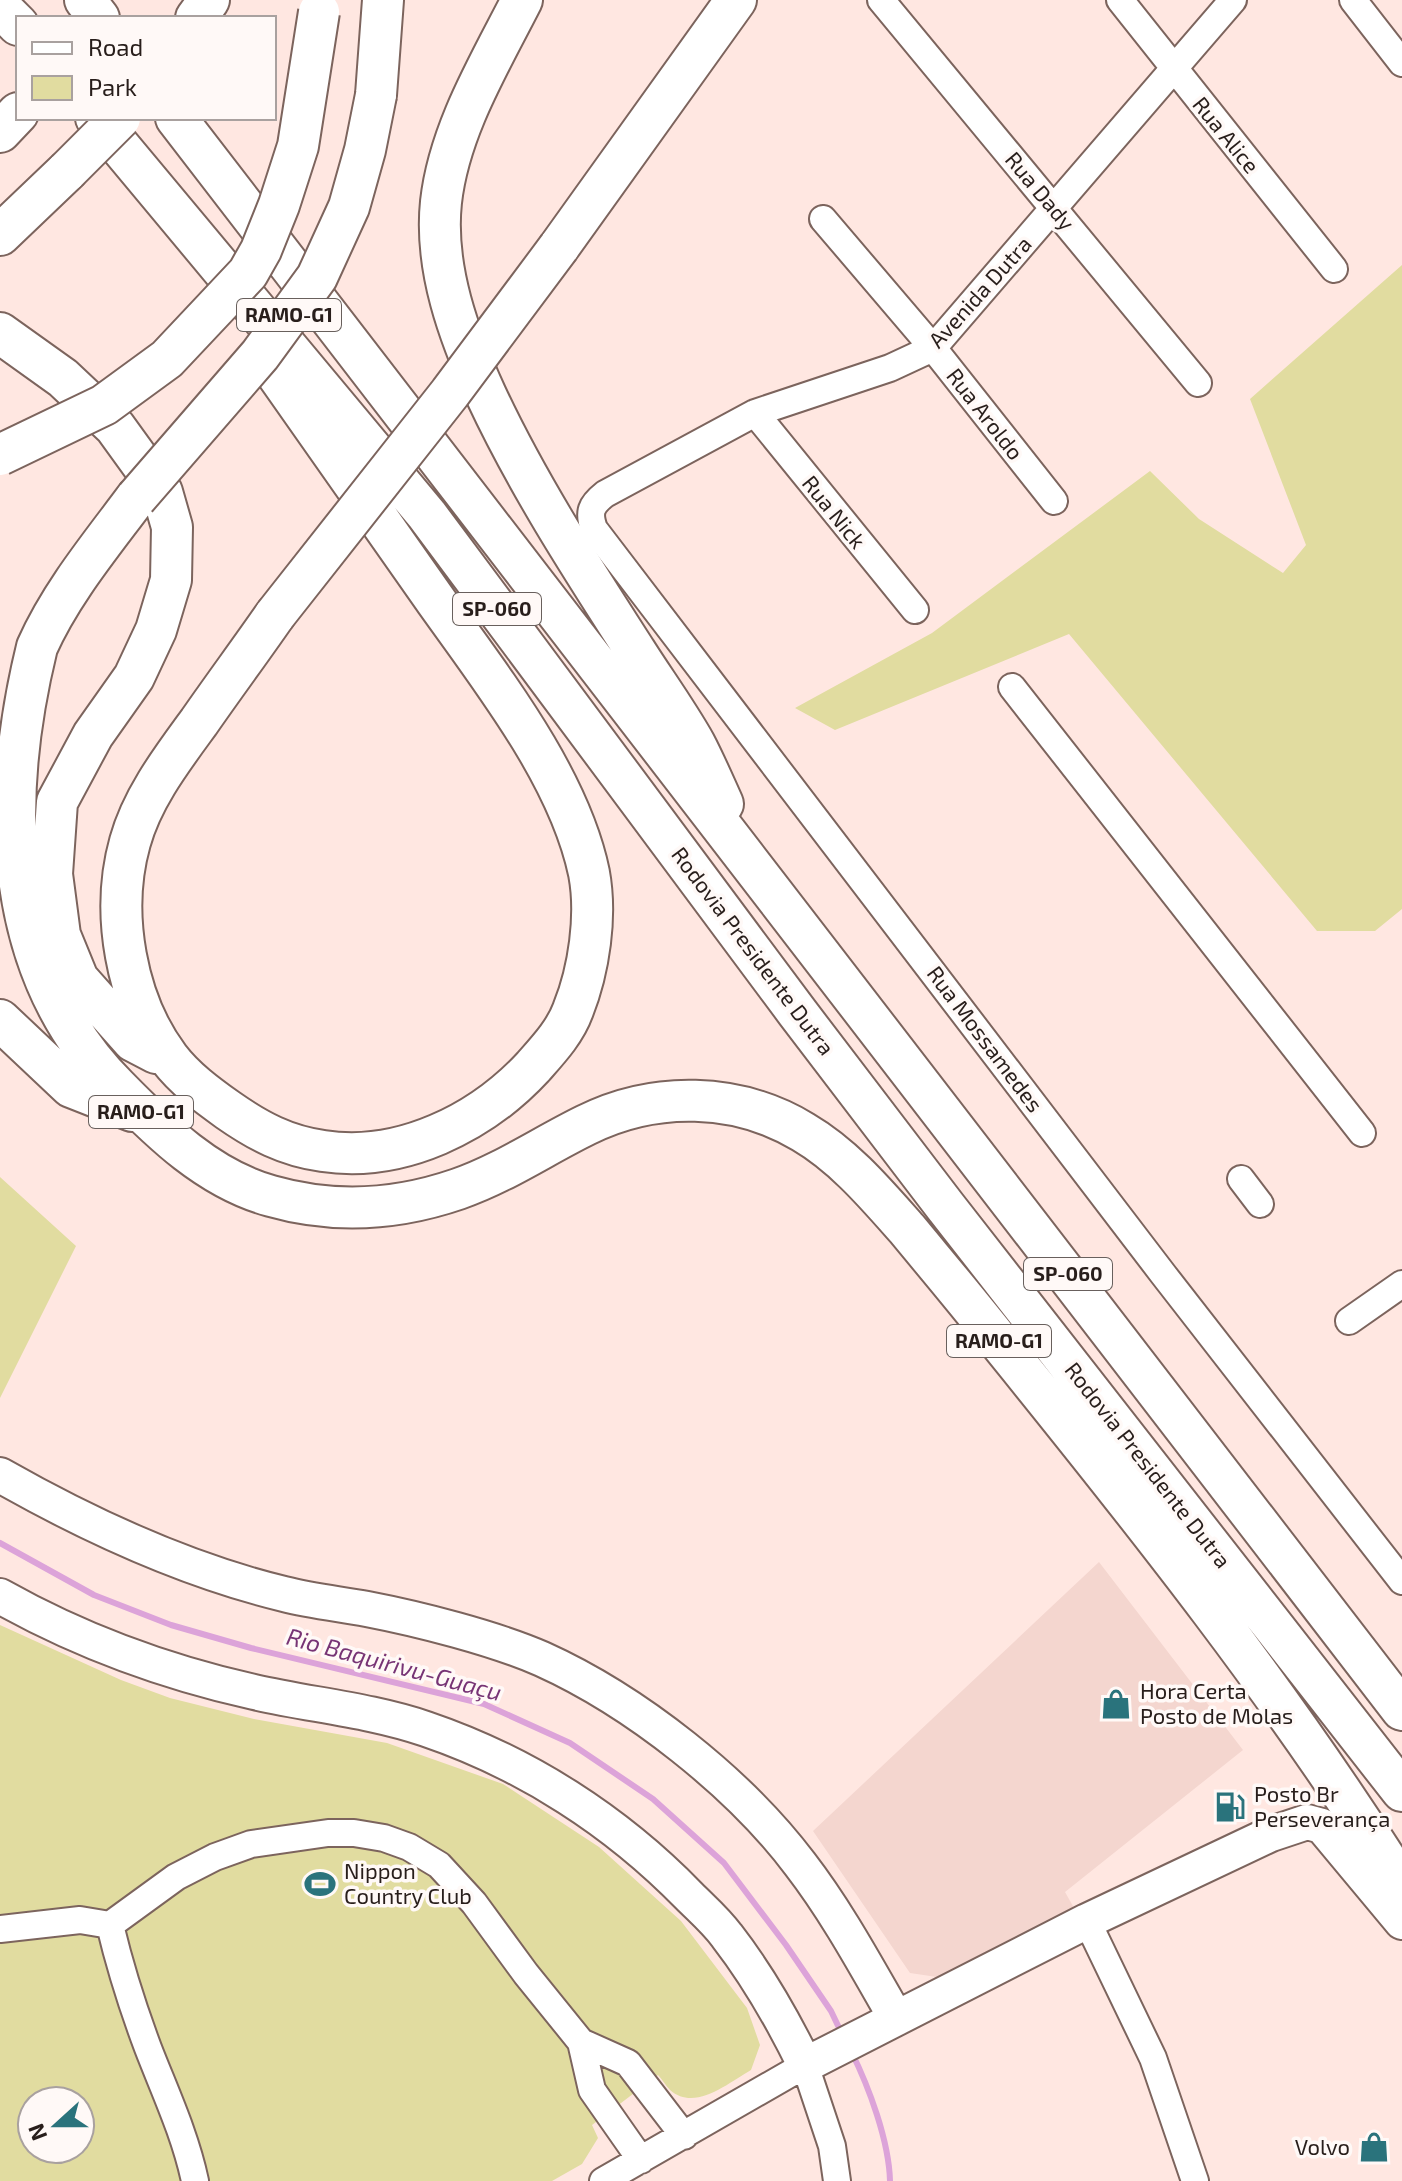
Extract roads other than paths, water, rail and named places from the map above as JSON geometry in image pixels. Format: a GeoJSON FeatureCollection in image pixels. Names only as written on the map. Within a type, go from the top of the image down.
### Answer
{"type":"FeatureCollection","features":[{"type":"Feature","properties":{"kind":"highway"},"geometry":{"type":"LineString","coordinates":[[69,16],[82,0],[98,16]]}},
{"type":"Feature","properties":{"kind":"highway"},"geometry":{"type":"LineString","coordinates":[[102,16],[116,0]]}},
{"type":"Feature","properties":{"kind":"highway","name":"RAMO-G1"},"geometry":{"type":"LineString","coordinates":[[383,0],[376,95],[365,150],[349,207],[317,277],[260,355],[136,498],[65,596],[38,645],[18,697],[3,772],[1,809],[6,878],[20,934],[43,987],[98,1066],[145,1116],[210,1169],[265,1195],[320,1207],[363,1209],[416,1201],[461,1188],[504,1170],[589,1123],[660,1101],[711,1100],[759,1112],[803,1132],[863,1179],[945,1274],[1132,1505],[1340,1786],[1402,1885]]}},
{"type":"Feature","properties":{"kind":"highway"},"geometry":{"type":"LineString","coordinates":[[522,0],[466,114],[451,155],[441,202],[441,245],[449,295],[479,380],[530,483],[695,745],[758,876]]}},
{"type":"Feature","properties":{"kind":"highway"},"geometry":{"type":"LineString","coordinates":[[128,157],[211,280],[472,652],[541,756],[571,812],[589,876],[592,922],[584,973],[572,1013],[550,1048],[518,1083],[478,1115],[441,1133],[394,1148],[354,1153],[325,1152],[267,1136],[200,1089],[170,1060],[143,1016],[128,970],[122,929],[129,844],[141,812],[170,763],[275,615],[450,393],[736,0]]}},
{"type":"Feature","properties":{"kind":"highway"},"geometry":{"type":"LineString","coordinates":[[0,455],[104,405],[167,359],[248,273],[261,250],[298,146],[319,6]]}},
{"type":"Feature","properties":{"kind":"highway"},"geometry":{"type":"LineString","coordinates":[[0,7],[16,23]]}},
{"type":"Feature","properties":{"kind":"highway","name":"Rodovia Presidente Dutra"},"geometry":{"type":"LineString","coordinates":[[98,120],[427,515],[945,1206],[1402,1791]]}},
{"type":"Feature","properties":{"kind":"highway"},"geometry":{"type":"LineString","coordinates":[[0,235],[118,120]]}},
{"type":"Feature","properties":{"kind":"highway","name":"SP-060"},"geometry":{"type":"LineString","coordinates":[[178,120],[758,876],[1388,1683],[1402,1710]]}},
{"type":"Feature","properties":{"kind":"highway"},"geometry":{"type":"LineString","coordinates":[[0,333],[63,378],[115,427],[162,492],[172,527],[171,580],[156,630],[134,677],[93,735],[57,802],[52,874],[60,935],[78,979],[133,1041],[170,1060]]}},
{"type":"Feature","properties":{"kind":"highway"},"geometry":{"type":"LineString","coordinates":[[0,1020],[71,1087],[145,1116]]}},
{"type":"Feature","properties":{"kind":"main road"},"geometry":{"type":"LineString","coordinates":[[0,1475],[130,1542],[283,1594],[372,1610],[474,1636],[541,1659],[623,1705],[709,1768],[757,1812],[801,1865],[818,1890],[885,2023]]}},
{"type":"Feature","properties":{"kind":"main road"},"geometry":{"type":"LineString","coordinates":[[0,1596],[88,1640],[155,1666],[255,1692],[355,1710],[425,1728],[523,1769],[609,1824],[666,1872],[726,1934],[776,2008],[818,2058],[1087,1921],[1271,1834],[1307,1822],[1322,1826],[1402,1922]]}},
{"type":"Feature","properties":{"kind":"street","name":"Rua Dady"},"geometry":{"type":"LineString","coordinates":[[881,0],[1198,383]]}},
{"type":"Feature","properties":{"kind":"street","name":"Rua Alice"},"geometry":{"type":"LineString","coordinates":[[1120,0],[1334,269]]}},
{"type":"Feature","properties":{"kind":"street","name":"Avenida Dutra"},"geometry":{"type":"LineString","coordinates":[[605,494],[755,413],[890,368],[933,348],[1233,0]]}},
{"type":"Feature","properties":{"kind":"street"},"geometry":{"type":"LineString","coordinates":[[1353,0],[1402,63]]}},
{"type":"Feature","properties":{"kind":"street","name":"Rua Aroldo"},"geometry":{"type":"LineString","coordinates":[[823,219],[933,348],[1054,501]]}},
{"type":"Feature","properties":{"kind":"street","name":"Rua Nick"},"geometry":{"type":"LineString","coordinates":[[755,413],[915,610]]}},
{"type":"Feature","properties":{"kind":"street","name":"Rua Mossamedes"},"geometry":{"type":"LineString","coordinates":[[605,494],[593,504],[590,516],[594,529],[1163,1274],[1402,1581]]}},
{"type":"Feature","properties":{"kind":"street"},"geometry":{"type":"LineString","coordinates":[[1012,687],[1362,1133]]}},
{"type":"Feature","properties":{"kind":"street"},"geometry":{"type":"LineString","coordinates":[[1241,1179],[1260,1204]]}},
{"type":"Feature","properties":{"kind":"street"},"geometry":{"type":"LineString","coordinates":[[1349,1321],[1402,1284]]}},
{"type":"Feature","properties":{"kind":"street"},"geometry":{"type":"LineString","coordinates":[[0,1929],[80,1920],[110,1925],[176,1877],[215,1857],[251,1844],[299,1835],[354,1833],[384,1838],[409,1847],[439,1865],[474,1903],[581,2042],[592,2090],[641,2160]]}},
{"type":"Feature","properties":{"kind":"street"},"geometry":{"type":"LineString","coordinates":[[1087,1921],[1153,2058],[1195,2181]]}},
{"type":"Feature","properties":{"kind":"street"},"geometry":{"type":"LineString","coordinates":[[110,1925],[133,2008],[170,2098],[195,2181]]}},
{"type":"Feature","properties":{"kind":"street"},"geometry":{"type":"LineString","coordinates":[[581,2042],[628,2063],[684,2136]]}},
{"type":"Feature","properties":{"kind":"street"},"geometry":{"type":"LineString","coordinates":[[603,2181],[818,2058],[837,2181]]}},
{"type":"Feature","properties":{"kind":"waterway","name":"Rio Baquirivu-Guaçu"},"geometry":{"type":"LineString","coordinates":[[0,1543],[94,1595],[171,1625],[251,1648],[484,1704],[570,1743],[653,1799],[724,1863],[786,1945],[831,2011],[842,2034]]}},
{"type":"Feature","properties":{"kind":"waterway","name":"Rio Baquirivu-Guaçu"},"geometry":{"type":"LineString","coordinates":[[851,2051],[877,2114],[890,2181]]}},
{"type":"Feature","properties":{"kind":"place","name":"Hora Certa Posto de Molas"},"geometry":{"type":"Point","coordinates":[1116,1704]}},
{"type":"Feature","properties":{"kind":"place","name":"Posto Br Perseverança"},"geometry":{"type":"Point","coordinates":[1230,1807]}},
{"type":"Feature","properties":{"kind":"place","name":"Nippon Country Club"},"geometry":{"type":"Point","coordinates":[320,1884]}},
{"type":"Feature","properties":{"kind":"place","name":"Volvo"},"geometry":{"type":"Point","coordinates":[1374,2147]}}]}
